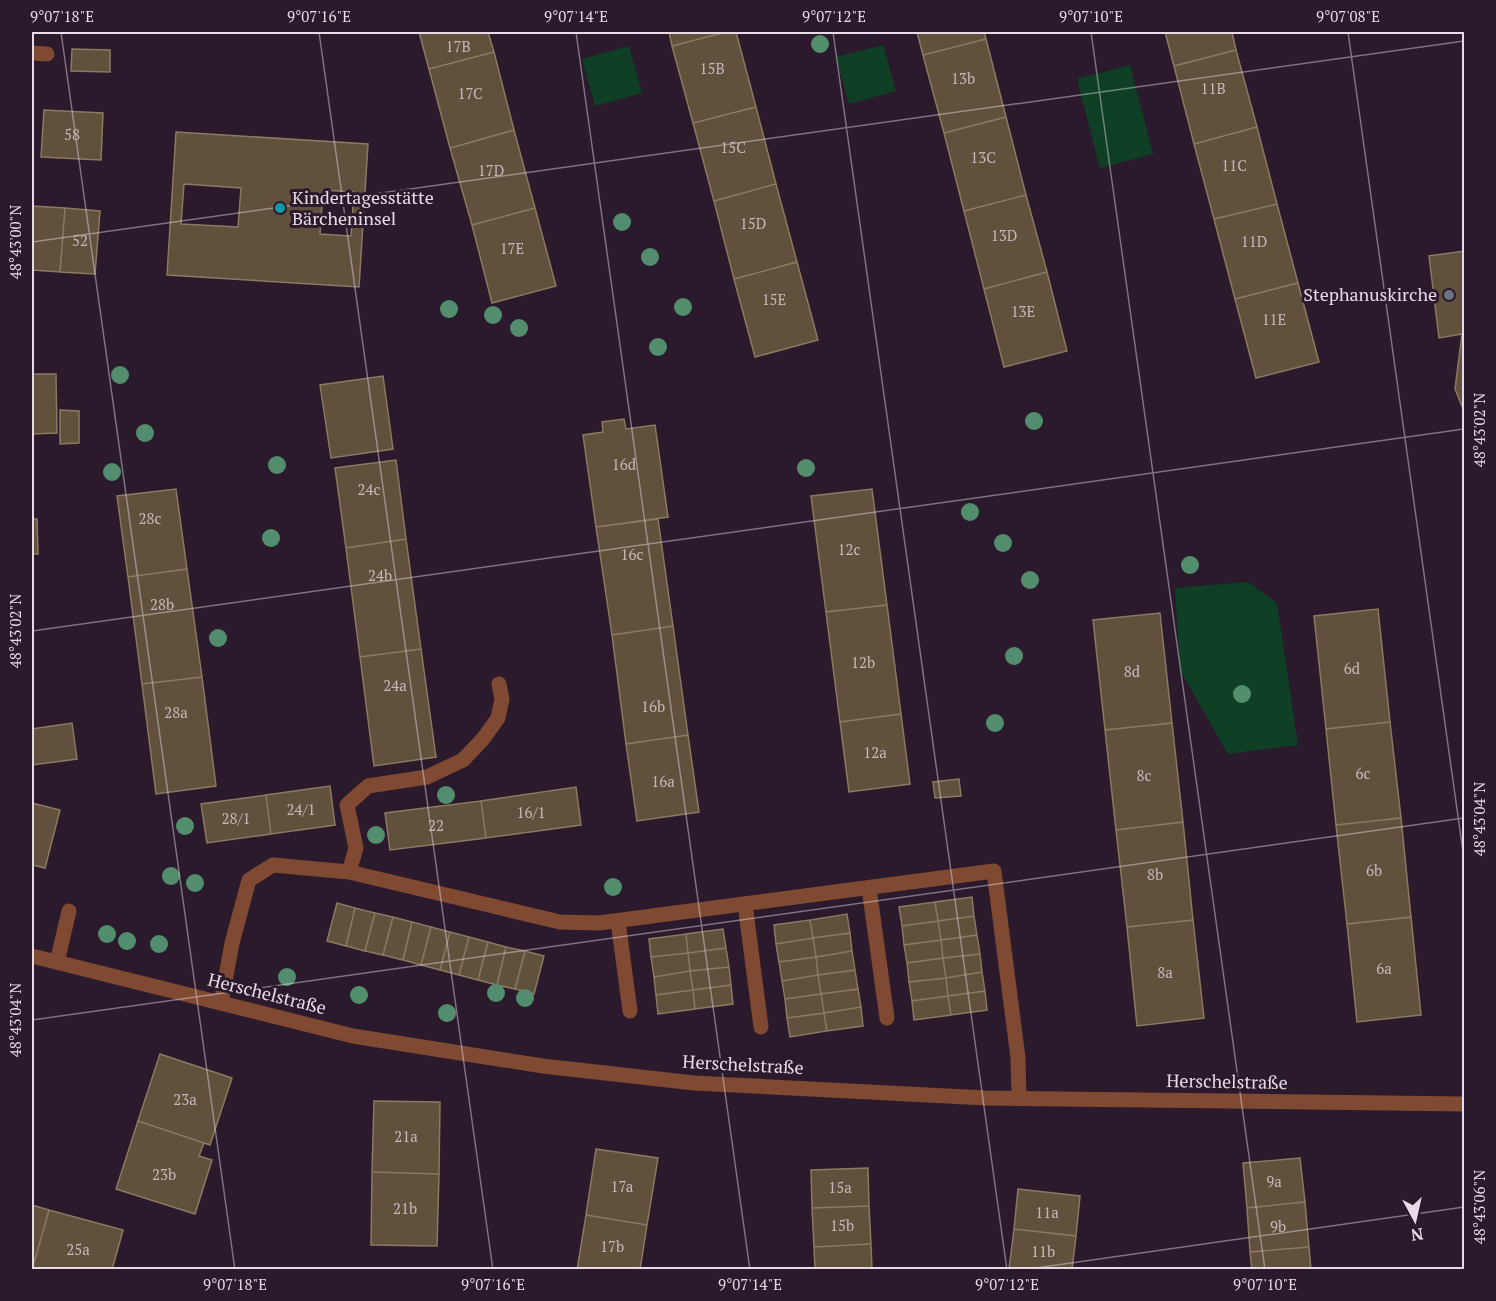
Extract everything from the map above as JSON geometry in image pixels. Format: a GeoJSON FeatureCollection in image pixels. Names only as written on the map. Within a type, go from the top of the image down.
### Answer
{"type":"FeatureCollection","features":[{"type":"Feature","properties":{"kind":"street"},"geometry":{"type":"LineString","coordinates":[[32,53],[47,54]]}},
{"type":"Feature","properties":{"kind":"street"},"geometry":{"type":"LineString","coordinates":[[349,872],[356,848],[347,805],[368,786],[427,777],[463,760],[483,739],[498,718],[502,699],[500,684]]}},
{"type":"Feature","properties":{"kind":"street"},"geometry":{"type":"LineString","coordinates":[[221,1003],[232,943],[249,880],[273,865],[349,872],[560,922],[599,923],[994,871],[1018,1058],[1019,1097]]}},
{"type":"Feature","properties":{"kind":"street"},"geometry":{"type":"LineString","coordinates":[[869,888],[887,1018]]}},
{"type":"Feature","properties":{"kind":"street"},"geometry":{"type":"LineString","coordinates":[[745,904],[761,1027]]}},
{"type":"Feature","properties":{"kind":"street"},"geometry":{"type":"LineString","coordinates":[[57,962],[69,911]]}},
{"type":"Feature","properties":{"kind":"street"},"geometry":{"type":"LineString","coordinates":[[618,921],[630,1011]]}},
{"type":"Feature","properties":{"kind":"street","name":"Herschelstraße"},"geometry":{"type":"LineString","coordinates":[[32,956],[353,1036],[543,1066],[694,1083],[986,1098],[1464,1104]]}},
{"type":"Feature","properties":{"kind":"green space"},"geometry":{"type":"Polygon","coordinates":[[[883,45],[896,91],[849,104],[836,57],[883,45]]]}},
{"type":"Feature","properties":{"kind":"green space"},"geometry":{"type":"Polygon","coordinates":[[[629,46],[642,93],[595,106],[582,59],[629,46]]]}},
{"type":"Feature","properties":{"kind":"green space"},"geometry":{"type":"Polygon","coordinates":[[[1130,65],[1153,154],[1100,168],[1077,79],[1130,65]]]}},
{"type":"Feature","properties":{"kind":"green space"},"geometry":{"type":"Polygon","coordinates":[[[1248,582],[1277,603],[1298,745],[1228,754],[1180,670],[1175,588],[1248,582]]]}},
{"type":"Feature","properties":{"kind":"building"},"geometry":{"type":"Polygon","coordinates":[[[419,32],[488,32],[494,52],[429,69],[419,32]]]}},
{"type":"Feature","properties":{"kind":"building"},"geometry":{"type":"Polygon","coordinates":[[[669,32],[726,32],[672,46],[669,32]]]}},
{"type":"Feature","properties":{"kind":"building"},"geometry":{"type":"Polygon","coordinates":[[[726,32],[736,32],[756,107],[693,123],[672,46],[726,32]]]}},
{"type":"Feature","properties":{"kind":"building"},"geometry":{"type":"Polygon","coordinates":[[[917,32],[984,32],[986,39],[923,55],[917,32]]]}},
{"type":"Feature","properties":{"kind":"building"},"geometry":{"type":"Polygon","coordinates":[[[1165,32],[1232,32],[1236,50],[1174,66],[1165,32]]]}},
{"type":"Feature","properties":{"kind":"building"},"geometry":{"type":"Polygon","coordinates":[[[986,39],[1006,117],[944,133],[923,55],[986,39]]]}},
{"type":"Feature","properties":{"kind":"building"},"geometry":{"type":"Polygon","coordinates":[[[72,49],[110,50],[110,72],[71,71],[72,49]]]}},
{"type":"Feature","properties":{"kind":"building"},"geometry":{"type":"Polygon","coordinates":[[[1236,50],[1257,127],[1194,144],[1174,66],[1236,50]]]}},
{"type":"Feature","properties":{"kind":"building"},"geometry":{"type":"Polygon","coordinates":[[[494,52],[514,130],[450,148],[429,69],[494,52]]]}},
{"type":"Feature","properties":{"kind":"building"},"geometry":{"type":"Polygon","coordinates":[[[756,107],[776,184],[714,201],[693,123],[756,107]]]}},
{"type":"Feature","properties":{"kind":"building"},"geometry":{"type":"Polygon","coordinates":[[[44,110],[103,113],[101,160],[41,157],[44,110]]]}},
{"type":"Feature","properties":{"kind":"building"},"geometry":{"type":"Polygon","coordinates":[[[1006,117],[1026,195],[964,211],[944,133],[1006,117]]]}},
{"type":"Feature","properties":{"kind":"building"},"geometry":{"type":"Polygon","coordinates":[[[1257,127],[1277,204],[1214,219],[1194,144],[1257,127]]]}},
{"type":"Feature","properties":{"kind":"building"},"geometry":{"type":"Polygon","coordinates":[[[514,130],[535,208],[472,225],[450,148],[514,130]]]}},
{"type":"Feature","properties":{"kind":"building","name":"Kindertagesstätte Bärcheninsel"},"geometry":{"type":"Polygon","coordinates":[[[176,132],[368,144],[359,287],[167,275],[176,132]],[[184,184],[181,224],[238,227],[241,188],[184,184]],[[323,190],[320,234],[351,236],[354,192],[323,190]]]}},
{"type":"Feature","properties":{"kind":"building"},"geometry":{"type":"Polygon","coordinates":[[[776,184],[797,262],[734,279],[714,201],[776,184]]]}},
{"type":"Feature","properties":{"kind":"building"},"geometry":{"type":"Polygon","coordinates":[[[1026,195],[1047,272],[984,289],[964,211],[1026,195]]]}},
{"type":"Feature","properties":{"kind":"building"},"geometry":{"type":"Polygon","coordinates":[[[1277,204],[1298,283],[1235,299],[1214,219],[1277,204]]]}},
{"type":"Feature","properties":{"kind":"building"},"geometry":{"type":"Polygon","coordinates":[[[32,206],[65,208],[60,272],[32,270],[32,206]]]}},
{"type":"Feature","properties":{"kind":"building"},"geometry":{"type":"Polygon","coordinates":[[[65,208],[100,211],[95,274],[60,272],[65,208]]]}},
{"type":"Feature","properties":{"kind":"building"},"geometry":{"type":"Polygon","coordinates":[[[535,208],[556,286],[492,303],[472,225],[535,208]]]}},
{"type":"Feature","properties":{"kind":"building","name":"Stephanuskirche"},"geometry":{"type":"Polygon","coordinates":[[[1464,251],[1464,411],[1455,389],[1462,334],[1439,338],[1429,256],[1464,251]]]}},
{"type":"Feature","properties":{"kind":"building"},"geometry":{"type":"Polygon","coordinates":[[[797,262],[818,340],[755,357],[734,279],[797,262]]]}},
{"type":"Feature","properties":{"kind":"building"},"geometry":{"type":"Polygon","coordinates":[[[1047,272],[1067,351],[1004,367],[984,289],[1047,272]]]}},
{"type":"Feature","properties":{"kind":"building"},"geometry":{"type":"Polygon","coordinates":[[[1298,283],[1319,362],[1256,378],[1235,299],[1298,283]]]}},
{"type":"Feature","properties":{"kind":"building"},"geometry":{"type":"Polygon","coordinates":[[[32,374],[56,374],[57,433],[32,434],[32,374]]]}},
{"type":"Feature","properties":{"kind":"building"},"geometry":{"type":"Polygon","coordinates":[[[383,376],[393,449],[331,458],[320,385],[383,376]]]}},
{"type":"Feature","properties":{"kind":"building"},"geometry":{"type":"Polygon","coordinates":[[[60,410],[79,411],[79,443],[60,444],[60,410]]]}},
{"type":"Feature","properties":{"kind":"building"},"geometry":{"type":"Polygon","coordinates":[[[624,419],[626,429],[655,425],[668,517],[596,527],[583,435],[603,432],[602,422],[624,419]]]}},
{"type":"Feature","properties":{"kind":"building"},"geometry":{"type":"Polygon","coordinates":[[[396,460],[406,539],[346,548],[335,468],[396,460]]]}},
{"type":"Feature","properties":{"kind":"building"},"geometry":{"type":"Polygon","coordinates":[[[176,489],[187,569],[128,577],[117,496],[176,489]]]}},
{"type":"Feature","properties":{"kind":"building"},"geometry":{"type":"Polygon","coordinates":[[[872,489],[887,605],[826,612],[811,496],[872,489]]]}},
{"type":"Feature","properties":{"kind":"building"},"geometry":{"type":"Polygon","coordinates":[[[32,519],[37,519],[38,554],[32,554],[32,519]]]}},
{"type":"Feature","properties":{"kind":"building"},"geometry":{"type":"Polygon","coordinates":[[[658,519],[673,626],[612,635],[596,527],[658,519]]]}},
{"type":"Feature","properties":{"kind":"building"},"geometry":{"type":"Polygon","coordinates":[[[406,539],[421,649],[360,657],[346,548],[406,539]]]}},
{"type":"Feature","properties":{"kind":"building"},"geometry":{"type":"Polygon","coordinates":[[[187,569],[202,677],[142,684],[128,577],[187,569]]]}},
{"type":"Feature","properties":{"kind":"building"},"geometry":{"type":"Polygon","coordinates":[[[887,605],[901,714],[840,722],[826,612],[887,605]]]}},
{"type":"Feature","properties":{"kind":"building"},"geometry":{"type":"Polygon","coordinates":[[[1378,609],[1390,722],[1326,729],[1314,616],[1378,609]]]}},
{"type":"Feature","properties":{"kind":"building"},"geometry":{"type":"Polygon","coordinates":[[[1160,613],[1172,723],[1105,730],[1093,620],[1160,613]]]}},
{"type":"Feature","properties":{"kind":"building"},"geometry":{"type":"Polygon","coordinates":[[[673,626],[688,735],[626,744],[612,635],[673,626]]]}},
{"type":"Feature","properties":{"kind":"building"},"geometry":{"type":"Polygon","coordinates":[[[421,649],[436,757],[374,766],[360,657],[421,649]]]}},
{"type":"Feature","properties":{"kind":"building"},"geometry":{"type":"Polygon","coordinates":[[[202,677],[216,786],[156,794],[142,684],[202,677]]]}},
{"type":"Feature","properties":{"kind":"building"},"geometry":{"type":"Polygon","coordinates":[[[901,714],[910,784],[849,792],[840,722],[901,714]]]}},
{"type":"Feature","properties":{"kind":"building"},"geometry":{"type":"Polygon","coordinates":[[[1390,722],[1401,818],[1336,825],[1326,729],[1390,722]]]}},
{"type":"Feature","properties":{"kind":"building"},"geometry":{"type":"Polygon","coordinates":[[[72,723],[77,759],[32,765],[32,729],[72,723]]]}},
{"type":"Feature","properties":{"kind":"building"},"geometry":{"type":"Polygon","coordinates":[[[1172,723],[1183,822],[1116,830],[1105,730],[1172,723]]]}},
{"type":"Feature","properties":{"kind":"building"},"geometry":{"type":"Polygon","coordinates":[[[688,735],[699,812],[637,821],[626,744],[688,735]]]}},
{"type":"Feature","properties":{"kind":"building"},"geometry":{"type":"Polygon","coordinates":[[[959,779],[961,796],[935,798],[933,782],[959,779]]]}},
{"type":"Feature","properties":{"kind":"building"},"geometry":{"type":"Polygon","coordinates":[[[330,786],[335,825],[271,834],[266,795],[330,786]]]}},
{"type":"Feature","properties":{"kind":"building"},"geometry":{"type":"Polygon","coordinates":[[[576,787],[581,825],[486,838],[481,801],[576,787]]]}},
{"type":"Feature","properties":{"kind":"building"},"geometry":{"type":"Polygon","coordinates":[[[266,795],[271,834],[207,843],[201,804],[266,795]]]}},
{"type":"Feature","properties":{"kind":"building"},"geometry":{"type":"Polygon","coordinates":[[[481,801],[486,838],[390,850],[385,813],[481,801]]]}},
{"type":"Feature","properties":{"kind":"building"},"geometry":{"type":"Polygon","coordinates":[[[32,803],[60,810],[45,868],[32,865],[32,803]]]}},
{"type":"Feature","properties":{"kind":"building"},"geometry":{"type":"Polygon","coordinates":[[[1401,818],[1411,917],[1347,924],[1336,825],[1401,818]]]}},
{"type":"Feature","properties":{"kind":"building"},"geometry":{"type":"Polygon","coordinates":[[[1183,822],[1193,920],[1127,927],[1116,830],[1183,822]]]}},
{"type":"Feature","properties":{"kind":"building"},"geometry":{"type":"Polygon","coordinates":[[[972,897],[974,916],[938,921],[935,902],[972,897]]]}},
{"type":"Feature","properties":{"kind":"building"},"geometry":{"type":"Polygon","coordinates":[[[935,902],[938,921],[902,926],[899,907],[935,902]]]}},
{"type":"Feature","properties":{"kind":"building"},"geometry":{"type":"Polygon","coordinates":[[[337,903],[355,908],[346,946],[327,941],[337,903]]]}},
{"type":"Feature","properties":{"kind":"building"},"geometry":{"type":"Polygon","coordinates":[[[355,908],[375,913],[365,951],[346,946],[355,908]]]}},
{"type":"Feature","properties":{"kind":"building"},"geometry":{"type":"Polygon","coordinates":[[[375,913],[393,917],[383,955],[365,951],[375,913]]]}},
{"type":"Feature","properties":{"kind":"building"},"geometry":{"type":"Polygon","coordinates":[[[847,914],[850,933],[813,938],[810,920],[847,914]]]}},
{"type":"Feature","properties":{"kind":"building"},"geometry":{"type":"Polygon","coordinates":[[[974,916],[977,935],[941,940],[938,921],[974,916]]]}},
{"type":"Feature","properties":{"kind":"building"},"geometry":{"type":"Polygon","coordinates":[[[393,917],[412,922],[403,960],[383,955],[393,917]]]}},
{"type":"Feature","properties":{"kind":"building"},"geometry":{"type":"Polygon","coordinates":[[[1411,917],[1421,1015],[1357,1022],[1347,924],[1411,917]]]}},
{"type":"Feature","properties":{"kind":"building"},"geometry":{"type":"Polygon","coordinates":[[[810,920],[813,938],[776,944],[774,925],[810,920]]]}},
{"type":"Feature","properties":{"kind":"building"},"geometry":{"type":"Polygon","coordinates":[[[1193,920],[1204,1018],[1137,1026],[1127,927],[1193,920]]]}},
{"type":"Feature","properties":{"kind":"building"},"geometry":{"type":"Polygon","coordinates":[[[938,921],[941,940],[904,945],[902,926],[938,921]]]}},
{"type":"Feature","properties":{"kind":"building"},"geometry":{"type":"Polygon","coordinates":[[[412,922],[431,927],[421,965],[403,960],[412,922]]]}},
{"type":"Feature","properties":{"kind":"building"},"geometry":{"type":"Polygon","coordinates":[[[431,927],[450,932],[440,970],[421,965],[431,927]]]}},
{"type":"Feature","properties":{"kind":"building"},"geometry":{"type":"Polygon","coordinates":[[[723,929],[726,948],[688,953],[686,934],[723,929]]]}},
{"type":"Feature","properties":{"kind":"building"},"geometry":{"type":"Polygon","coordinates":[[[450,932],[469,937],[459,975],[440,970],[450,932]]]}},
{"type":"Feature","properties":{"kind":"building"},"geometry":{"type":"Polygon","coordinates":[[[850,933],[852,951],[816,957],[813,938],[850,933]]]}},
{"type":"Feature","properties":{"kind":"building"},"geometry":{"type":"Polygon","coordinates":[[[686,934],[688,953],[651,957],[649,939],[686,934]]]}},
{"type":"Feature","properties":{"kind":"building"},"geometry":{"type":"Polygon","coordinates":[[[977,935],[980,954],[943,958],[941,940],[977,935]]]}},
{"type":"Feature","properties":{"kind":"building"},"geometry":{"type":"Polygon","coordinates":[[[469,937],[488,942],[478,980],[459,975],[469,937]]]}},
{"type":"Feature","properties":{"kind":"building"},"geometry":{"type":"Polygon","coordinates":[[[813,938],[816,957],[779,962],[776,944],[813,938]]]}},
{"type":"Feature","properties":{"kind":"building"},"geometry":{"type":"Polygon","coordinates":[[[941,940],[943,958],[907,963],[904,945],[941,940]]]}},
{"type":"Feature","properties":{"kind":"building"},"geometry":{"type":"Polygon","coordinates":[[[488,942],[506,947],[497,985],[478,980],[488,942]]]}},
{"type":"Feature","properties":{"kind":"building"},"geometry":{"type":"Polygon","coordinates":[[[506,947],[525,951],[515,989],[497,985],[506,947]]]}},
{"type":"Feature","properties":{"kind":"building"},"geometry":{"type":"Polygon","coordinates":[[[726,948],[729,967],[690,971],[688,953],[726,948]]]}},
{"type":"Feature","properties":{"kind":"building"},"geometry":{"type":"Polygon","coordinates":[[[525,951],[544,956],[534,994],[515,989],[525,951]]]}},
{"type":"Feature","properties":{"kind":"building"},"geometry":{"type":"Polygon","coordinates":[[[852,951],[855,970],[818,975],[816,957],[852,951]]]}},
{"type":"Feature","properties":{"kind":"building"},"geometry":{"type":"Polygon","coordinates":[[[688,953],[690,971],[654,977],[651,957],[688,953]]]}},
{"type":"Feature","properties":{"kind":"building"},"geometry":{"type":"Polygon","coordinates":[[[980,954],[982,972],[946,978],[943,958],[980,954]]]}},
{"type":"Feature","properties":{"kind":"building"},"geometry":{"type":"Polygon","coordinates":[[[816,957],[818,975],[782,981],[779,962],[816,957]]]}},
{"type":"Feature","properties":{"kind":"building"},"geometry":{"type":"Polygon","coordinates":[[[943,958],[946,978],[909,982],[907,963],[943,958]]]}},
{"type":"Feature","properties":{"kind":"building"},"geometry":{"type":"Polygon","coordinates":[[[729,967],[731,985],[693,990],[690,971],[729,967]]]}},
{"type":"Feature","properties":{"kind":"building"},"geometry":{"type":"Polygon","coordinates":[[[855,970],[858,989],[821,994],[818,975],[855,970]]]}},
{"type":"Feature","properties":{"kind":"building"},"geometry":{"type":"Polygon","coordinates":[[[690,971],[693,990],[656,995],[654,977],[690,971]]]}},
{"type":"Feature","properties":{"kind":"building"},"geometry":{"type":"Polygon","coordinates":[[[982,972],[985,991],[948,996],[946,978],[982,972]]]}},
{"type":"Feature","properties":{"kind":"building"},"geometry":{"type":"Polygon","coordinates":[[[818,975],[821,994],[785,999],[782,981],[818,975]]]}},
{"type":"Feature","properties":{"kind":"building"},"geometry":{"type":"Polygon","coordinates":[[[946,978],[948,996],[912,1001],[909,982],[946,978]]]}},
{"type":"Feature","properties":{"kind":"building"},"geometry":{"type":"Polygon","coordinates":[[[731,985],[733,1004],[695,1009],[693,990],[731,985]]]}},
{"type":"Feature","properties":{"kind":"building"},"geometry":{"type":"Polygon","coordinates":[[[858,989],[861,1007],[824,1013],[821,994],[858,989]]]}},
{"type":"Feature","properties":{"kind":"building"},"geometry":{"type":"Polygon","coordinates":[[[693,990],[695,1009],[658,1014],[656,995],[693,990]]]}},
{"type":"Feature","properties":{"kind":"building"},"geometry":{"type":"Polygon","coordinates":[[[985,991],[987,1010],[951,1015],[948,996],[985,991]]]}},
{"type":"Feature","properties":{"kind":"building"},"geometry":{"type":"Polygon","coordinates":[[[821,994],[824,1013],[787,1018],[785,999],[821,994]]]}},
{"type":"Feature","properties":{"kind":"building"},"geometry":{"type":"Polygon","coordinates":[[[948,996],[951,1015],[914,1020],[912,1001],[948,996]]]}},
{"type":"Feature","properties":{"kind":"building"},"geometry":{"type":"Polygon","coordinates":[[[861,1007],[863,1026],[827,1031],[824,1013],[861,1007]]]}},
{"type":"Feature","properties":{"kind":"building"},"geometry":{"type":"Polygon","coordinates":[[[824,1013],[827,1031],[790,1037],[787,1018],[824,1013]]]}},
{"type":"Feature","properties":{"kind":"building"},"geometry":{"type":"Polygon","coordinates":[[[160,1054],[232,1078],[210,1145],[138,1121],[160,1054]]]}},
{"type":"Feature","properties":{"kind":"building"},"geometry":{"type":"Polygon","coordinates":[[[374,1101],[440,1102],[439,1174],[372,1172],[374,1101]]]}},
{"type":"Feature","properties":{"kind":"building"},"geometry":{"type":"Polygon","coordinates":[[[138,1121],[204,1143],[199,1156],[212,1160],[195,1214],[116,1189],[138,1121]]]}},
{"type":"Feature","properties":{"kind":"building"},"geometry":{"type":"Polygon","coordinates":[[[596,1149],[658,1158],[647,1225],[586,1215],[596,1149]]]}},
{"type":"Feature","properties":{"kind":"building"},"geometry":{"type":"Polygon","coordinates":[[[1300,1158],[1305,1202],[1247,1208],[1243,1163],[1300,1158]]]}},
{"type":"Feature","properties":{"kind":"building"},"geometry":{"type":"Polygon","coordinates":[[[868,1168],[869,1206],[812,1208],[811,1170],[868,1168]]]}},
{"type":"Feature","properties":{"kind":"building"},"geometry":{"type":"Polygon","coordinates":[[[372,1172],[439,1174],[437,1246],[371,1245],[372,1172]]]}},
{"type":"Feature","properties":{"kind":"building"},"geometry":{"type":"Polygon","coordinates":[[[1018,1189],[1080,1196],[1076,1236],[1014,1229],[1018,1189]]]}},
{"type":"Feature","properties":{"kind":"building"},"geometry":{"type":"Polygon","coordinates":[[[1305,1202],[1309,1247],[1250,1252],[1247,1208],[1305,1202]]]}},
{"type":"Feature","properties":{"kind":"building"},"geometry":{"type":"Polygon","coordinates":[[[32,1205],[49,1210],[32,1270],[32,1205]]]}},
{"type":"Feature","properties":{"kind":"building"},"geometry":{"type":"Polygon","coordinates":[[[869,1206],[871,1244],[814,1247],[812,1208],[869,1206]]]}},
{"type":"Feature","properties":{"kind":"building"},"geometry":{"type":"Polygon","coordinates":[[[49,1210],[123,1230],[112,1270],[32,1270],[49,1210]]]}},
{"type":"Feature","properties":{"kind":"building"},"geometry":{"type":"Polygon","coordinates":[[[586,1215],[647,1225],[640,1270],[577,1270],[586,1215]]]}},
{"type":"Feature","properties":{"kind":"building"},"geometry":{"type":"Polygon","coordinates":[[[1014,1229],[1076,1236],[1072,1270],[1009,1269],[1014,1229]]]}},
{"type":"Feature","properties":{"kind":"building"},"geometry":{"type":"Polygon","coordinates":[[[871,1244],[872,1270],[815,1270],[814,1247],[871,1244]]]}},
{"type":"Feature","properties":{"kind":"building"},"geometry":{"type":"Polygon","coordinates":[[[1309,1247],[1311,1270],[1252,1270],[1250,1252],[1309,1247]]]}},
{"type":"Feature","properties":{"kind":"place","name":"Kindertagesstätte Bärcheninsel"},"geometry":{"type":"Point","coordinates":[280,208]}},
{"type":"Feature","properties":{"kind":"place","name":"Stephanuskirche"},"geometry":{"type":"Point","coordinates":[1449,295]}}]}
